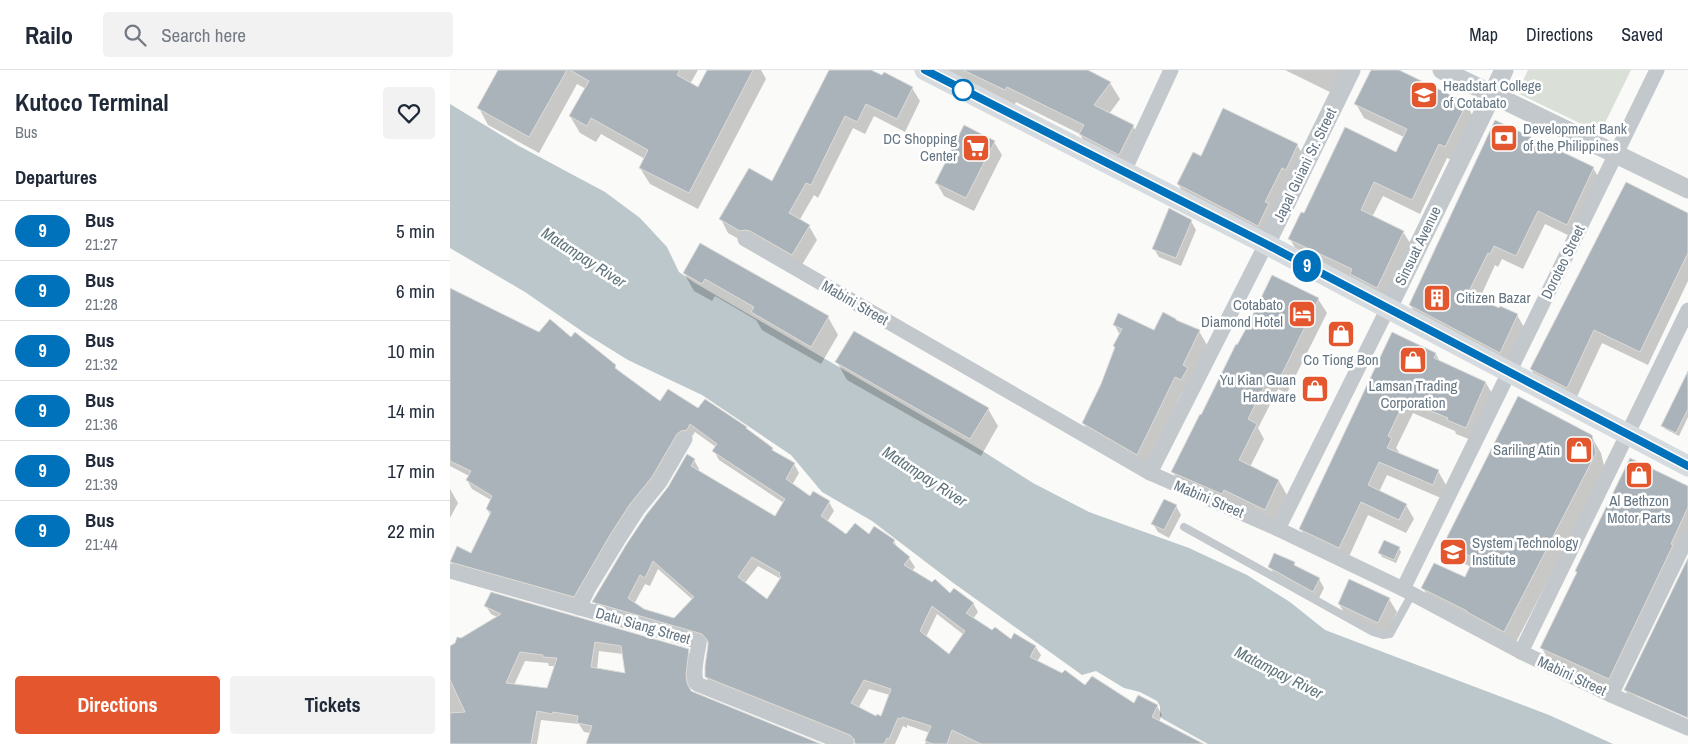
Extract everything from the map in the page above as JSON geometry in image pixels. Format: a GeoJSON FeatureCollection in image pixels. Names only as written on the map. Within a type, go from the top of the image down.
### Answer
{"type":"FeatureCollection","features":[{"type":"Feature","properties":{"kind":"main road"},"geometry":{"type":"LineString","coordinates":[[925,70],[1266,244],[1688,466]]}},
{"type":"Feature","properties":{"kind":"street"},"geometry":{"type":"LineString","coordinates":[[1124,171],[1171,70]]}},
{"type":"Feature","properties":{"kind":"street","name":"Japal Guiani Sr. Street"},"geometry":{"type":"LineString","coordinates":[[1150,473],[1266,244],[1351,70]]}},
{"type":"Feature","properties":{"kind":"street"},"geometry":{"type":"LineString","coordinates":[[1442,70],[1688,189]]}},
{"type":"Feature","properties":{"kind":"street","name":"Sinsuat Avenue"},"geometry":{"type":"LineString","coordinates":[[1278,529],[1504,70]]}},
{"type":"Feature","properties":{"kind":"street","name":"Doroteo Street"},"geometry":{"type":"LineString","coordinates":[[1407,591],[1510,372],[1657,70]]}},
{"type":"Feature","properties":{"kind":"street","name":"Mabini Street"},"geometry":{"type":"LineString","coordinates":[[745,239],[1150,473],[1278,529],[1407,591],[1521,652],[1611,695],[1688,728]]}},
{"type":"Feature","properties":{"kind":"street"},"geometry":{"type":"LineString","coordinates":[[1521,652],[1688,310]]}},
{"type":"Feature","properties":{"kind":"street"},"geometry":{"type":"LineString","coordinates":[[579,608],[588,589],[618,540],[638,509],[660,482],[685,439]]}},
{"type":"Feature","properties":{"kind":"street"},"geometry":{"type":"LineString","coordinates":[[1611,695],[1688,536]]}},
{"type":"Feature","properties":{"kind":"street","name":"Datu Siang Street"},"geometry":{"type":"LineString","coordinates":[[450,571],[696,641],[699,644],[695,675],[695,682],[697,684],[846,744]]}},
{"type":"Feature","properties":{"kind":"lane"},"geometry":{"type":"LineString","coordinates":[[1184,527],[1373,632],[1383,635],[1390,634],[1407,591]]}},
{"type":"Feature","properties":{"kind":"shaded area"},"geometry":{"type":"Polygon","coordinates":[[[1528,70],[1631,70],[1600,133],[1517,93],[1528,70]]]}},
{"type":"Feature","properties":{"kind":"water","name":"Matampay River"},"geometry":{"type":"Polygon","coordinates":[[[450,104],[519,146],[605,192],[640,218],[667,247],[679,272],[695,283],[981,450],[1033,483],[1089,512],[1189,548],[1247,575],[1290,602],[1325,630],[1549,715],[1613,744],[1208,744],[1163,719],[1160,716],[1160,706],[1157,701],[1140,692],[1124,688],[1096,671],[1082,675],[952,582],[872,521],[822,492],[791,455],[702,395],[628,360],[525,292],[450,248],[450,104]]]}},
{"type":"Feature","properties":{"kind":"building"},"geometry":{"type":"Polygon","coordinates":[[[498,70],[567,70],[529,137],[477,108],[498,70]]]}},
{"type":"Feature","properties":{"kind":"building"},"geometry":{"type":"Polygon","coordinates":[[[570,70],[680,70],[677,75],[698,87],[707,70],[753,70],[689,193],[639,168],[648,150],[591,118],[587,126],[569,116],[589,81],[570,70]]]}},
{"type":"Feature","properties":{"kind":"building"},"geometry":{"type":"Polygon","coordinates":[[[829,70],[871,70],[882,75],[884,72],[913,87],[897,119],[866,104],[857,122],[845,116],[811,185],[806,183],[789,213],[810,225],[792,255],[750,231],[740,231],[719,219],[749,168],[772,181],[829,70]]]}},
{"type":"Feature","properties":{"kind":"building"},"geometry":{"type":"Polygon","coordinates":[[[963,70],[1088,70],[1111,82],[1094,105],[1134,125],[1119,155],[1079,134],[1084,125],[1007,87],[1005,90],[963,70]]]}},
{"type":"Feature","properties":{"kind":"building"},"geometry":{"type":"Polygon","coordinates":[[[1371,70],[1399,70],[1467,103],[1445,147],[1439,144],[1412,200],[1374,182],[1361,210],[1404,231],[1377,288],[1350,274],[1352,269],[1288,239],[1301,212],[1304,213],[1345,127],[1396,152],[1407,129],[1354,104],[1371,70]]]}},
{"type":"Feature","properties":{"kind":"building"},"geometry":{"type":"Polygon","coordinates":[[[1223,108],[1298,144],[1286,170],[1282,168],[1265,202],[1269,203],[1258,226],[1177,184],[1193,152],[1201,156],[1223,108]]]}},
{"type":"Feature","properties":{"kind":"building"},"geometry":{"type":"Polygon","coordinates":[[[1495,120],[1594,167],[1567,225],[1538,211],[1516,256],[1494,246],[1490,254],[1488,253],[1468,293],[1499,308],[1500,306],[1518,314],[1500,353],[1409,305],[1495,120]]]}},
{"type":"Feature","properties":{"kind":"building"},"geometry":{"type":"Polygon","coordinates":[[[964,125],[995,141],[966,198],[935,183],[964,125]]]}},
{"type":"Feature","properties":{"kind":"building"},"geometry":{"type":"Polygon","coordinates":[[[1626,182],[1688,213],[1688,253],[1640,352],[1594,330],[1567,388],[1530,369],[1626,182]]]}},
{"type":"Feature","properties":{"kind":"building"},"geometry":{"type":"Polygon","coordinates":[[[1169,208],[1192,220],[1176,258],[1152,249],[1169,208]]]}},
{"type":"Feature","properties":{"kind":"building"},"geometry":{"type":"Polygon","coordinates":[[[700,243],[829,316],[811,347],[751,312],[754,307],[705,279],[702,284],[683,273],[700,243]]]}},
{"type":"Feature","properties":{"kind":"building"},"geometry":{"type":"Polygon","coordinates":[[[1272,275],[1319,298],[1279,380],[1270,375],[1248,419],[1257,424],[1239,460],[1279,480],[1265,510],[1224,490],[1222,494],[1171,472],[1272,275]]]}},
{"type":"Feature","properties":{"kind":"building"},"geometry":{"type":"Polygon","coordinates":[[[450,288],[539,332],[550,319],[571,337],[575,332],[616,365],[615,368],[660,401],[668,389],[698,408],[705,399],[747,427],[773,448],[772,450],[795,463],[786,479],[810,496],[813,491],[830,501],[821,516],[846,534],[855,523],[869,534],[874,526],[895,540],[893,543],[910,557],[904,565],[932,582],[935,579],[950,593],[954,588],[974,603],[966,613],[992,630],[995,627],[1011,639],[1014,633],[1036,646],[1030,657],[1062,673],[1065,670],[1085,685],[1092,676],[1134,703],[1138,695],[1158,705],[1152,717],[1204,744],[981,744],[952,730],[947,744],[933,744],[925,741],[931,726],[902,717],[902,719],[898,718],[889,739],[887,738],[884,744],[855,744],[854,739],[850,735],[705,677],[708,641],[702,634],[592,602],[626,545],[668,487],[687,454],[695,459],[691,466],[775,516],[785,499],[712,451],[717,444],[690,424],[687,430],[677,434],[652,477],[630,504],[574,597],[450,562],[457,546],[471,553],[491,512],[486,509],[492,496],[466,480],[471,471],[450,461],[450,288]],[[752,557],[738,577],[767,599],[781,577],[780,573],[752,557]],[[653,561],[645,578],[640,575],[628,598],[644,609],[674,618],[694,597],[653,561]],[[932,606],[920,631],[949,654],[965,631],[932,606]],[[864,680],[851,703],[876,716],[877,714],[881,716],[891,689],[864,680]]]}},
{"type":"Feature","properties":{"kind":"building"},"geometry":{"type":"Polygon","coordinates":[[[1163,312],[1176,320],[1200,330],[1183,365],[1188,368],[1181,380],[1175,377],[1137,455],[1082,423],[1101,384],[1115,347],[1113,346],[1122,329],[1113,325],[1118,313],[1154,330],[1163,312]]]}},
{"type":"Feature","properties":{"kind":"building"},"geometry":{"type":"Polygon","coordinates":[[[854,331],[989,408],[970,439],[835,362],[854,331]]]}},
{"type":"Feature","properties":{"kind":"building"},"geometry":{"type":"Polygon","coordinates":[[[1392,332],[1436,353],[1434,358],[1486,382],[1466,428],[1447,420],[1448,418],[1405,400],[1388,436],[1392,438],[1387,448],[1439,470],[1433,485],[1379,462],[1368,485],[1407,504],[1399,520],[1361,502],[1339,548],[1299,529],[1392,332]]]}},
{"type":"Feature","properties":{"kind":"building"},"geometry":{"type":"Polygon","coordinates":[[[1688,371],[1688,409],[1676,433],[1661,426],[1688,371]]]}},
{"type":"Feature","properties":{"kind":"building"},"geometry":{"type":"Polygon","coordinates":[[[1518,396],[1592,435],[1596,453],[1504,632],[1421,588],[1434,563],[1465,577],[1474,558],[1444,543],[1518,396]]]}},
{"type":"Feature","properties":{"kind":"building"},"geometry":{"type":"Polygon","coordinates":[[[1630,458],[1688,486],[1688,507],[1671,544],[1673,545],[1609,679],[1540,648],[1630,458]]]}},
{"type":"Feature","properties":{"kind":"building"},"geometry":{"type":"Polygon","coordinates":[[[1164,499],[1177,505],[1164,530],[1151,524],[1164,499]]]}},
{"type":"Feature","properties":{"kind":"building"},"geometry":{"type":"Polygon","coordinates":[[[1384,540],[1400,547],[1394,560],[1378,553],[1384,540]]]}},
{"type":"Feature","properties":{"kind":"building"},"geometry":{"type":"Polygon","coordinates":[[[1274,553],[1295,562],[1294,565],[1320,578],[1313,592],[1268,567],[1274,553]]]}},
{"type":"Feature","properties":{"kind":"building"},"geometry":{"type":"Polygon","coordinates":[[[1688,558],[1688,718],[1624,690],[1688,558]]]}},
{"type":"Feature","properties":{"kind":"building"},"geometry":{"type":"Polygon","coordinates":[[[1349,579],[1390,598],[1378,623],[1338,604],[1349,579]]]}},
{"type":"Feature","properties":{"kind":"building"},"geometry":{"type":"Polygon","coordinates":[[[491,592],[689,649],[686,675],[691,691],[821,744],[586,744],[592,726],[577,723],[578,716],[537,711],[531,744],[450,744],[450,713],[465,712],[450,680],[450,646],[455,643],[457,637],[461,638],[501,614],[484,606],[491,592]],[[595,642],[591,667],[625,673],[621,646],[595,642]],[[520,652],[506,683],[547,688],[557,658],[520,652]]]}},
{"type":"Feature","properties":{"kind":"bus line","name":"9"},"geometry":{"type":"LineString","coordinates":[[925,70],[1266,244],[1688,466]]}},
{"type":"Feature","properties":{"kind":"place","name":"Headstart College of Cotabato"},"geometry":{"type":"Point","coordinates":[1424,95]}},
{"type":"Feature","properties":{"kind":"place","name":"Development Bank of the Philippines"},"geometry":{"type":"Point","coordinates":[1504,138]}},
{"type":"Feature","properties":{"kind":"place","name":"DC Shopping Center"},"geometry":{"type":"Point","coordinates":[976,148]}},
{"type":"Feature","properties":{"kind":"place","name":"Citizen Bazar"},"geometry":{"type":"Point","coordinates":[1437,298]}},
{"type":"Feature","properties":{"kind":"place","name":"Cotabato Diamond Hotel"},"geometry":{"type":"Point","coordinates":[1302,314]}},
{"type":"Feature","properties":{"kind":"place","name":"Co Tiong Bon"},"geometry":{"type":"Point","coordinates":[1341,334]}},
{"type":"Feature","properties":{"kind":"place","name":"Lamsan Trading Corporation"},"geometry":{"type":"Point","coordinates":[1413,360]}},
{"type":"Feature","properties":{"kind":"place","name":"Yu Kian Guan Hardware"},"geometry":{"type":"Point","coordinates":[1315,389]}},
{"type":"Feature","properties":{"kind":"place","name":"Sariling Atin"},"geometry":{"type":"Point","coordinates":[1579,450]}},
{"type":"Feature","properties":{"kind":"place","name":"Al Bethzon Motor Parts"},"geometry":{"type":"Point","coordinates":[1639,475]}},
{"type":"Feature","properties":{"kind":"place","name":"System Technology Institute"},"geometry":{"type":"Point","coordinates":[1453,552]}}]}
